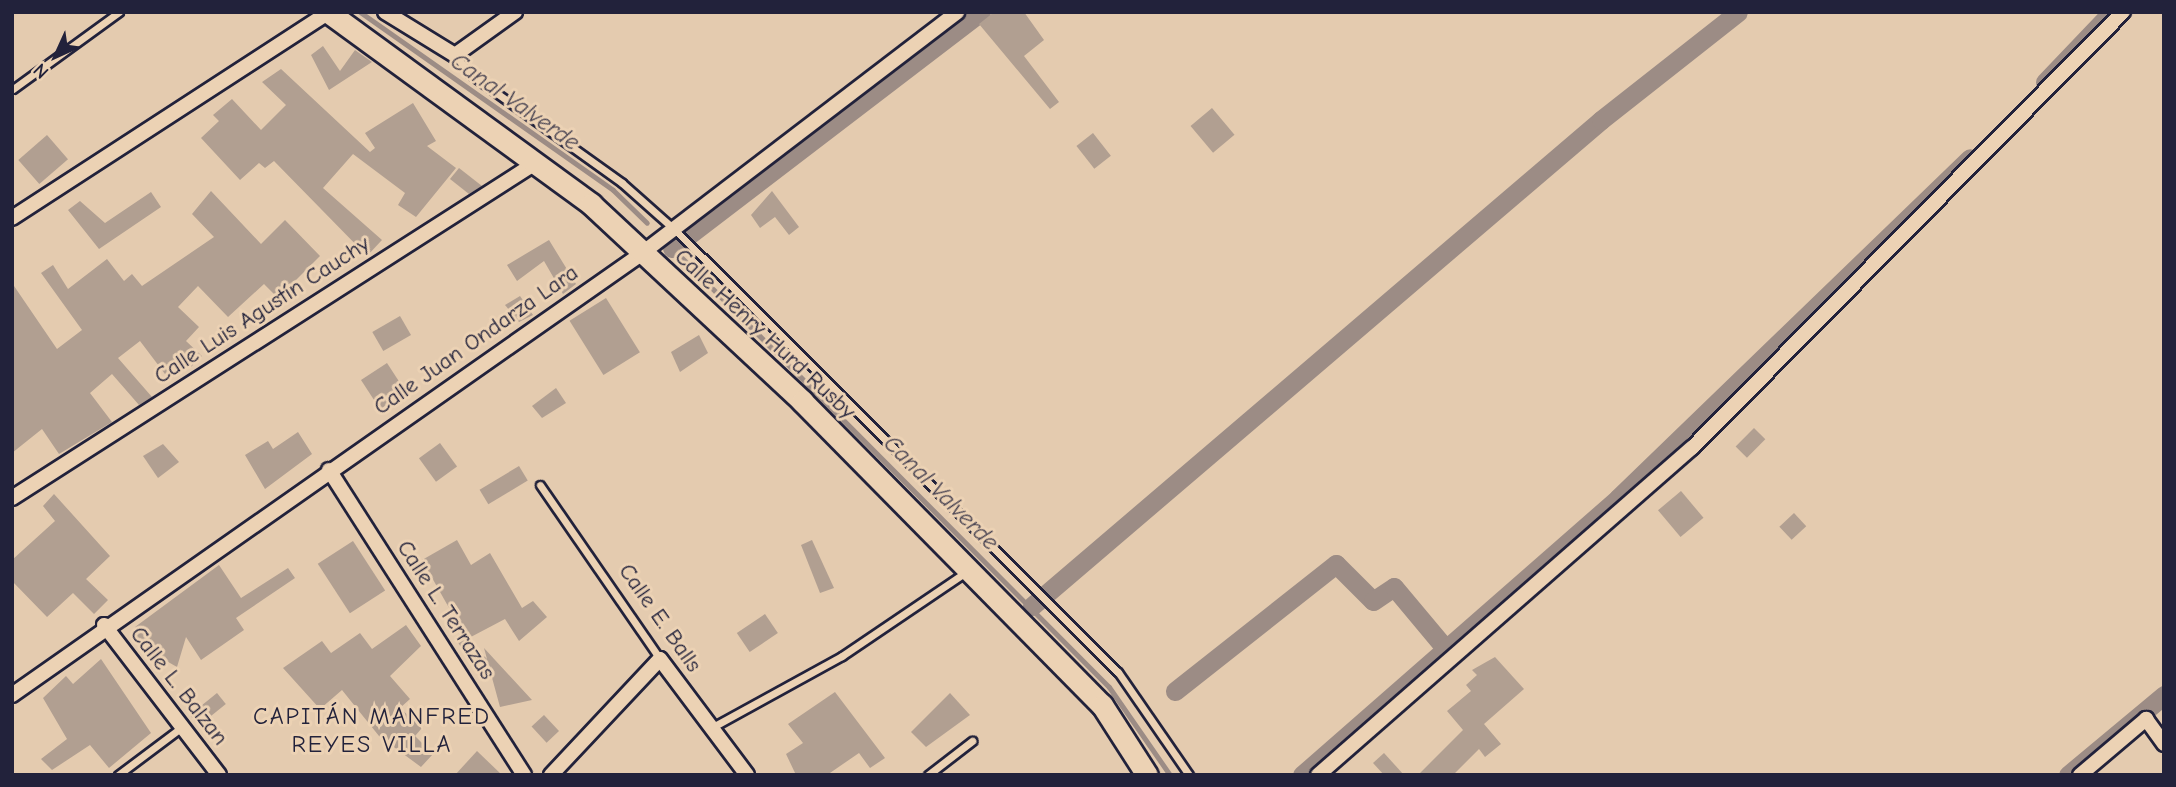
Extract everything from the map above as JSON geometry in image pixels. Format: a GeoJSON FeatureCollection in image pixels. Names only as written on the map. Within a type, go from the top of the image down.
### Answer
{"type":"FeatureCollection","features":[{"type":"Feature","properties":{"kind":"street","name":"Calle Henry Hurd Rusby"},"geometry":{"type":"LineString","coordinates":[[329,12],[537,162],[802,401],[1102,705],[1147,775]]}},
{"type":"Feature","properties":{"kind":"street"},"geometry":{"type":"LineString","coordinates":[[12,218],[329,12]]}},
{"type":"Feature","properties":{"kind":"street","name":"Calle Henry Hurd Rusby"},"geometry":{"type":"LineString","coordinates":[[384,12],[456,55]]}},
{"type":"Feature","properties":{"kind":"street"},"geometry":{"type":"LineString","coordinates":[[456,55],[514,12]]}},
{"type":"Feature","properties":{"kind":"street","name":"Calle Juan Ondarza Lara"},"geometry":{"type":"LineString","coordinates":[[12,695],[103,625],[642,254],[957,12]]}},
{"type":"Feature","properties":{"kind":"street"},"geometry":{"type":"LineString","coordinates":[[1318,775],[1692,448],[2123,12]]}},
{"type":"Feature","properties":{"kind":"street","name":"Calle Luis Agustín Cauchy"},"geometry":{"type":"LineString","coordinates":[[12,498],[537,162]]}},
{"type":"Feature","properties":{"kind":"street","name":"Calle L. Terrazas"},"geometry":{"type":"LineString","coordinates":[[329,470],[524,775]]}},
{"type":"Feature","properties":{"kind":"street","name":"Calle L. Balzan"},"geometry":{"type":"LineString","coordinates":[[103,625],[219,775]]}},
{"type":"Feature","properties":{"kind":"street"},"geometry":{"type":"LineString","coordinates":[[551,775],[660,659]]}},
{"type":"Feature","properties":{"kind":"street","name":"Calle E. Balls"},"geometry":{"type":"LineString","coordinates":[[660,659],[747,775]]}},
{"type":"Feature","properties":{"kind":"street"},"geometry":{"type":"LineString","coordinates":[[2080,775],[2146,719],[2164,744]]}},
{"type":"Feature","properties":{"kind":"lane"},"geometry":{"type":"LineString","coordinates":[[13,89],[119,12]]}},
{"type":"Feature","properties":{"kind":"lane","name":"Calle Henry Hurd Rusby"},"geometry":{"type":"LineString","coordinates":[[456,55],[470,74],[622,183],[674,229],[1118,672],[1189,775]]}},
{"type":"Feature","properties":{"kind":"lane","name":"Calle E. Balls"},"geometry":{"type":"LineString","coordinates":[[540,485],[660,659]]}},
{"type":"Feature","properties":{"kind":"lane"},"geometry":{"type":"LineString","coordinates":[[710,729],[842,656],[969,569]]}},
{"type":"Feature","properties":{"kind":"lane"},"geometry":{"type":"LineString","coordinates":[[118,775],[182,727]]}},
{"type":"Feature","properties":{"kind":"lane"},"geometry":{"type":"LineString","coordinates":[[928,775],[972,741]]}},
{"type":"Feature","properties":{"kind":"building"},"geometry":{"type":"Polygon","coordinates":[[[994,12],[1024,12],[1044,40],[1024,56],[1059,102],[1050,109],[979,24],[994,12]]]}},
{"type":"Feature","properties":{"kind":"building"},"geometry":{"type":"Polygon","coordinates":[[[323,46],[340,71],[355,50],[372,62],[329,90],[311,55],[323,46]]]}},
{"type":"Feature","properties":{"kind":"building"},"geometry":{"type":"Polygon","coordinates":[[[281,69],[370,152],[375,148],[365,133],[413,103],[436,141],[427,146],[456,168],[416,217],[398,205],[405,193],[353,154],[323,188],[382,240],[367,256],[274,161],[265,168],[259,163],[240,180],[201,138],[219,121],[213,115],[232,99],[261,130],[286,105],[262,82],[281,69]]]}},
{"type":"Feature","properties":{"kind":"building"},"geometry":{"type":"Polygon","coordinates":[[[1212,108],[1234,135],[1213,153],[1191,126],[1212,108]]]}},
{"type":"Feature","properties":{"kind":"building"},"geometry":{"type":"Polygon","coordinates":[[[1093,133],[1111,156],[1094,169],[1076,146],[1093,133]]]}},
{"type":"Feature","properties":{"kind":"building"},"geometry":{"type":"Polygon","coordinates":[[[47,135],[68,159],[39,184],[18,160],[47,135]]]}},
{"type":"Feature","properties":{"kind":"building"},"geometry":{"type":"Polygon","coordinates":[[[459,168],[482,186],[469,194],[450,179],[459,168]]]}},
{"type":"Feature","properties":{"kind":"building"},"geometry":{"type":"Polygon","coordinates":[[[211,191],[261,244],[285,220],[320,256],[278,298],[264,284],[228,317],[198,286],[178,307],[199,327],[186,341],[202,356],[191,367],[183,360],[165,374],[140,341],[118,358],[152,397],[139,405],[112,374],[90,393],[112,422],[59,454],[42,429],[12,453],[12,283],[57,349],[82,330],[41,273],[53,265],[68,289],[107,259],[124,281],[132,274],[142,286],[214,237],[192,214],[211,191]]]}},
{"type":"Feature","properties":{"kind":"building"},"geometry":{"type":"Polygon","coordinates":[[[772,191],[799,227],[789,235],[775,217],[760,228],[751,215],[772,191]]]}},
{"type":"Feature","properties":{"kind":"building"},"geometry":{"type":"Polygon","coordinates":[[[151,192],[161,207],[99,249],[68,210],[80,201],[105,223],[151,192]]]}},
{"type":"Feature","properties":{"kind":"building"},"geometry":{"type":"Polygon","coordinates":[[[549,240],[576,284],[563,294],[544,261],[517,281],[507,265],[549,240]]]}},
{"type":"Feature","properties":{"kind":"building"},"geometry":{"type":"Polygon","coordinates":[[[520,296],[533,315],[519,322],[505,305],[520,296]]]}},
{"type":"Feature","properties":{"kind":"building"},"geometry":{"type":"Polygon","coordinates":[[[606,298],[640,352],[603,375],[570,321],[606,298]]]}},
{"type":"Feature","properties":{"kind":"building"},"geometry":{"type":"Polygon","coordinates":[[[400,316],[411,335],[383,351],[372,332],[400,316]]]}},
{"type":"Feature","properties":{"kind":"building"},"geometry":{"type":"Polygon","coordinates":[[[699,335],[708,353],[680,372],[671,352],[699,335]]]}},
{"type":"Feature","properties":{"kind":"building"},"geometry":{"type":"Polygon","coordinates":[[[387,363],[406,392],[380,409],[361,380],[387,363]]]}},
{"type":"Feature","properties":{"kind":"building"},"geometry":{"type":"Polygon","coordinates":[[[556,388],[566,403],[542,418],[532,406],[556,388]]]}},
{"type":"Feature","properties":{"kind":"building"},"geometry":{"type":"Polygon","coordinates":[[[1754,428],[1765,439],[1747,458],[1736,446],[1754,428]]]}},
{"type":"Feature","properties":{"kind":"building"},"geometry":{"type":"Polygon","coordinates":[[[298,432],[312,454],[265,489],[245,455],[268,441],[273,449],[298,432]]]}},
{"type":"Feature","properties":{"kind":"building"},"geometry":{"type":"Polygon","coordinates":[[[440,443],[457,466],[436,482],[419,458],[440,443]]]}},
{"type":"Feature","properties":{"kind":"building"},"geometry":{"type":"Polygon","coordinates":[[[163,444],[179,462],[158,478],[143,456],[163,444]]]}},
{"type":"Feature","properties":{"kind":"building"},"geometry":{"type":"Polygon","coordinates":[[[519,466],[528,481],[488,504],[480,490],[519,466]]]}},
{"type":"Feature","properties":{"kind":"building"},"geometry":{"type":"Polygon","coordinates":[[[1681,491],[1703,518],[1681,537],[1658,510],[1681,491]]]}},
{"type":"Feature","properties":{"kind":"building"},"geometry":{"type":"Polygon","coordinates":[[[54,494],[110,556],[86,579],[108,600],[94,614],[73,593],[47,617],[12,581],[12,560],[55,521],[43,506],[54,494]]]}},
{"type":"Feature","properties":{"kind":"building"},"geometry":{"type":"Polygon","coordinates":[[[1794,513],[1806,526],[1792,540],[1779,527],[1794,513]]]}},
{"type":"Feature","properties":{"kind":"building"},"geometry":{"type":"Polygon","coordinates":[[[457,540],[471,565],[490,553],[522,608],[533,601],[547,617],[519,641],[505,619],[467,639],[487,659],[484,648],[532,700],[500,707],[491,674],[481,677],[455,638],[461,633],[466,638],[422,560],[457,540]]]}},
{"type":"Feature","properties":{"kind":"building"},"geometry":{"type":"Polygon","coordinates":[[[812,540],[834,588],[820,593],[801,545],[812,540]]]}},
{"type":"Feature","properties":{"kind":"building"},"geometry":{"type":"Polygon","coordinates":[[[353,541],[385,590],[350,613],[318,564],[353,541]]]}},
{"type":"Feature","properties":{"kind":"building"},"geometry":{"type":"Polygon","coordinates":[[[219,565],[241,598],[288,568],[295,578],[236,618],[244,630],[201,660],[186,637],[177,667],[133,642],[135,627],[219,565]]]}},
{"type":"Feature","properties":{"kind":"building"},"geometry":{"type":"Polygon","coordinates":[[[765,614],[778,633],[750,652],[737,633],[765,614]]]}},
{"type":"Feature","properties":{"kind":"building"},"geometry":{"type":"Polygon","coordinates":[[[406,625],[421,646],[390,676],[410,699],[400,708],[422,728],[415,736],[433,754],[421,767],[379,736],[342,690],[320,709],[283,668],[322,641],[331,653],[360,633],[372,649],[406,625]]]}},
{"type":"Feature","properties":{"kind":"building"},"geometry":{"type":"Polygon","coordinates":[[[1495,657],[1524,689],[1484,724],[1501,744],[1485,757],[1479,749],[1453,775],[1418,775],[1463,730],[1447,711],[1471,691],[1466,685],[1477,675],[1472,670],[1495,657]]]}},
{"type":"Feature","properties":{"kind":"building"},"geometry":{"type":"Polygon","coordinates":[[[101,659],[151,733],[109,768],[90,745],[52,770],[41,759],[67,739],[43,698],[66,676],[73,684],[101,659]]]}},
{"type":"Feature","properties":{"kind":"building"},"geometry":{"type":"Polygon","coordinates":[[[835,692],[885,758],[870,768],[859,753],[827,775],[796,775],[786,754],[803,743],[788,724],[835,692]]]}},
{"type":"Feature","properties":{"kind":"building"},"geometry":{"type":"Polygon","coordinates":[[[217,693],[226,704],[199,726],[190,715],[217,693]]]}},
{"type":"Feature","properties":{"kind":"building"},"geometry":{"type":"Polygon","coordinates":[[[950,693],[970,715],[926,747],[911,732],[950,693]]]}},
{"type":"Feature","properties":{"kind":"building"},"geometry":{"type":"Polygon","coordinates":[[[544,715],[559,731],[547,743],[532,727],[544,715]]]}},
{"type":"Feature","properties":{"kind":"building"},"geometry":{"type":"Polygon","coordinates":[[[477,751],[502,775],[455,775],[477,751]]]}},
{"type":"Feature","properties":{"kind":"building"},"geometry":{"type":"Polygon","coordinates":[[[1384,753],[1404,775],[1384,775],[1373,763],[1384,753]]]}},
{"type":"Feature","properties":{"kind":"waterway","name":"Canal Valverde"},"geometry":{"type":"LineString","coordinates":[[360,12],[613,190],[647,223]]}},
{"type":"Feature","properties":{"kind":"waterway"},"geometry":{"type":"LineString","coordinates":[[672,248],[981,12]]}},
{"type":"Feature","properties":{"kind":"waterway"},"geometry":{"type":"LineString","coordinates":[[1032,606],[1601,120],[1738,12]]}},
{"type":"Feature","properties":{"kind":"waterway"},"geometry":{"type":"LineString","coordinates":[[2045,82],[2112,12]]}},
{"type":"Feature","properties":{"kind":"waterway"},"geometry":{"type":"LineString","coordinates":[[1302,775],[1618,498],[1970,158]]}},
{"type":"Feature","properties":{"kind":"waterway","name":"Canal Valverde"},"geometry":{"type":"LineString","coordinates":[[672,248],[1109,687],[1170,775]]}},
{"type":"Feature","properties":{"kind":"waterway"},"geometry":{"type":"LineString","coordinates":[[1175,691],[1336,564],[1373,601],[1394,587],[1445,648]]}},
{"type":"Feature","properties":{"kind":"waterway"},"geometry":{"type":"LineString","coordinates":[[2068,775],[2164,695]]}},
{"type":"Feature","properties":{"kind":"district","name":"CAPITÁN MANFRED REYES VILLA"},"geometry":{"type":"Point","coordinates":[372,731]}}]}
